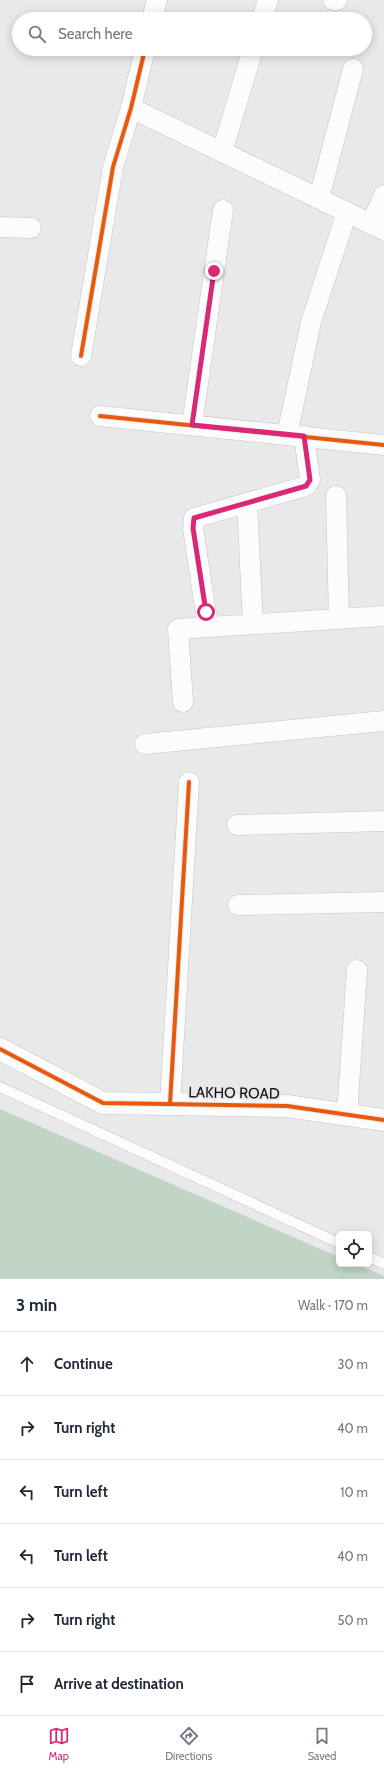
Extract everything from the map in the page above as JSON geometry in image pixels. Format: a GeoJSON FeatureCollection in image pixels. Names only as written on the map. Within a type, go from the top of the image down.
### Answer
{"type":"FeatureCollection","features":[{"type":"Feature","properties":{"kind":"street"},"geometry":{"type":"LineString","coordinates":[[154,12],[157,0]]}},
{"type":"Feature","properties":{"kind":"street"},"geometry":{"type":"LineString","coordinates":[[264,12],[268,0]]}},
{"type":"Feature","properties":{"kind":"street"},"geometry":{"type":"LineString","coordinates":[[81,356],[113,167],[131,108],[143,56]]}},
{"type":"Feature","properties":{"kind":"street"},"geometry":{"type":"LineString","coordinates":[[222,152],[251,56]]}},
{"type":"Feature","properties":{"kind":"street"},"geometry":{"type":"LineString","coordinates":[[319,198],[353,69]]}},
{"type":"Feature","properties":{"kind":"street"},"geometry":{"type":"LineString","coordinates":[[131,108],[378,227],[384,195]]}},
{"type":"Feature","properties":{"kind":"street"},"geometry":{"type":"LineString","coordinates":[[192,425],[223,210]]}},
{"type":"Feature","properties":{"kind":"street"},"geometry":{"type":"LineString","coordinates":[[208,627],[193,528],[194,518],[306,486],[310,480],[295,436],[311,322],[347,212]]}},
{"type":"Feature","properties":{"kind":"street"},"geometry":{"type":"LineString","coordinates":[[0,227],[32,228]]}},
{"type":"Feature","properties":{"kind":"street"},"geometry":{"type":"LineString","coordinates":[[100,416],[384,445]]}},
{"type":"Feature","properties":{"kind":"street"},"geometry":{"type":"LineString","coordinates":[[336,496],[339,619]]}},
{"type":"Feature","properties":{"kind":"street"},"geometry":{"type":"LineString","coordinates":[[247,503],[253,624]]}},
{"type":"Feature","properties":{"kind":"street"},"geometry":{"type":"LineString","coordinates":[[183,702],[178,629],[384,616]]}},
{"type":"Feature","properties":{"kind":"street"},"geometry":{"type":"LineString","coordinates":[[145,744],[384,721]]}},
{"type":"Feature","properties":{"kind":"street"},"geometry":{"type":"LineString","coordinates":[[170,1104],[189,782]]}},
{"type":"Feature","properties":{"kind":"street"},"geometry":{"type":"LineString","coordinates":[[237,825],[384,821]]}},
{"type":"Feature","properties":{"kind":"street"},"geometry":{"type":"LineString","coordinates":[[238,905],[384,902]]}},
{"type":"Feature","properties":{"kind":"street"},"geometry":{"type":"LineString","coordinates":[[347,1115],[357,970]]}},
{"type":"Feature","properties":{"kind":"street","name":"LAKHO ROAD"},"geometry":{"type":"LineString","coordinates":[[0,1049],[103,1103],[287,1106],[384,1120]]}},
{"type":"Feature","properties":{"kind":"lane"},"geometry":{"type":"LineString","coordinates":[[0,1087],[336,1242]]}},
{"type":"Feature","properties":{"kind":"lane"},"geometry":{"type":"LineString","coordinates":[[372,1258],[384,1264]]}},
{"type":"Feature","properties":{"kind":"green space"},"geometry":{"type":"Polygon","coordinates":[[[0,1109],[336,1256],[336,1267],[363,1267],[384,1276],[384,1279],[0,1279],[0,1109]]]}},
{"type":"Feature","properties":{"kind":"cycle path"},"geometry":{"type":"LineString","coordinates":[[81,356],[113,167],[131,108],[143,56]]}},
{"type":"Feature","properties":{"kind":"cycle path"},"geometry":{"type":"LineString","coordinates":[[100,416],[384,445]]}},
{"type":"Feature","properties":{"kind":"cycle path"},"geometry":{"type":"LineString","coordinates":[[170,1104],[189,782]]}},
{"type":"Feature","properties":{"kind":"cycle path"},"geometry":{"type":"LineString","coordinates":[[0,1049],[103,1103],[287,1106],[384,1120]]}},
{"type":"Feature","properties":{"kind":"route"},"geometry":{"type":"LineString","coordinates":[[206,612],[193,528],[194,518],[306,486],[310,480],[304,436],[192,425],[214,271]]}}]}
